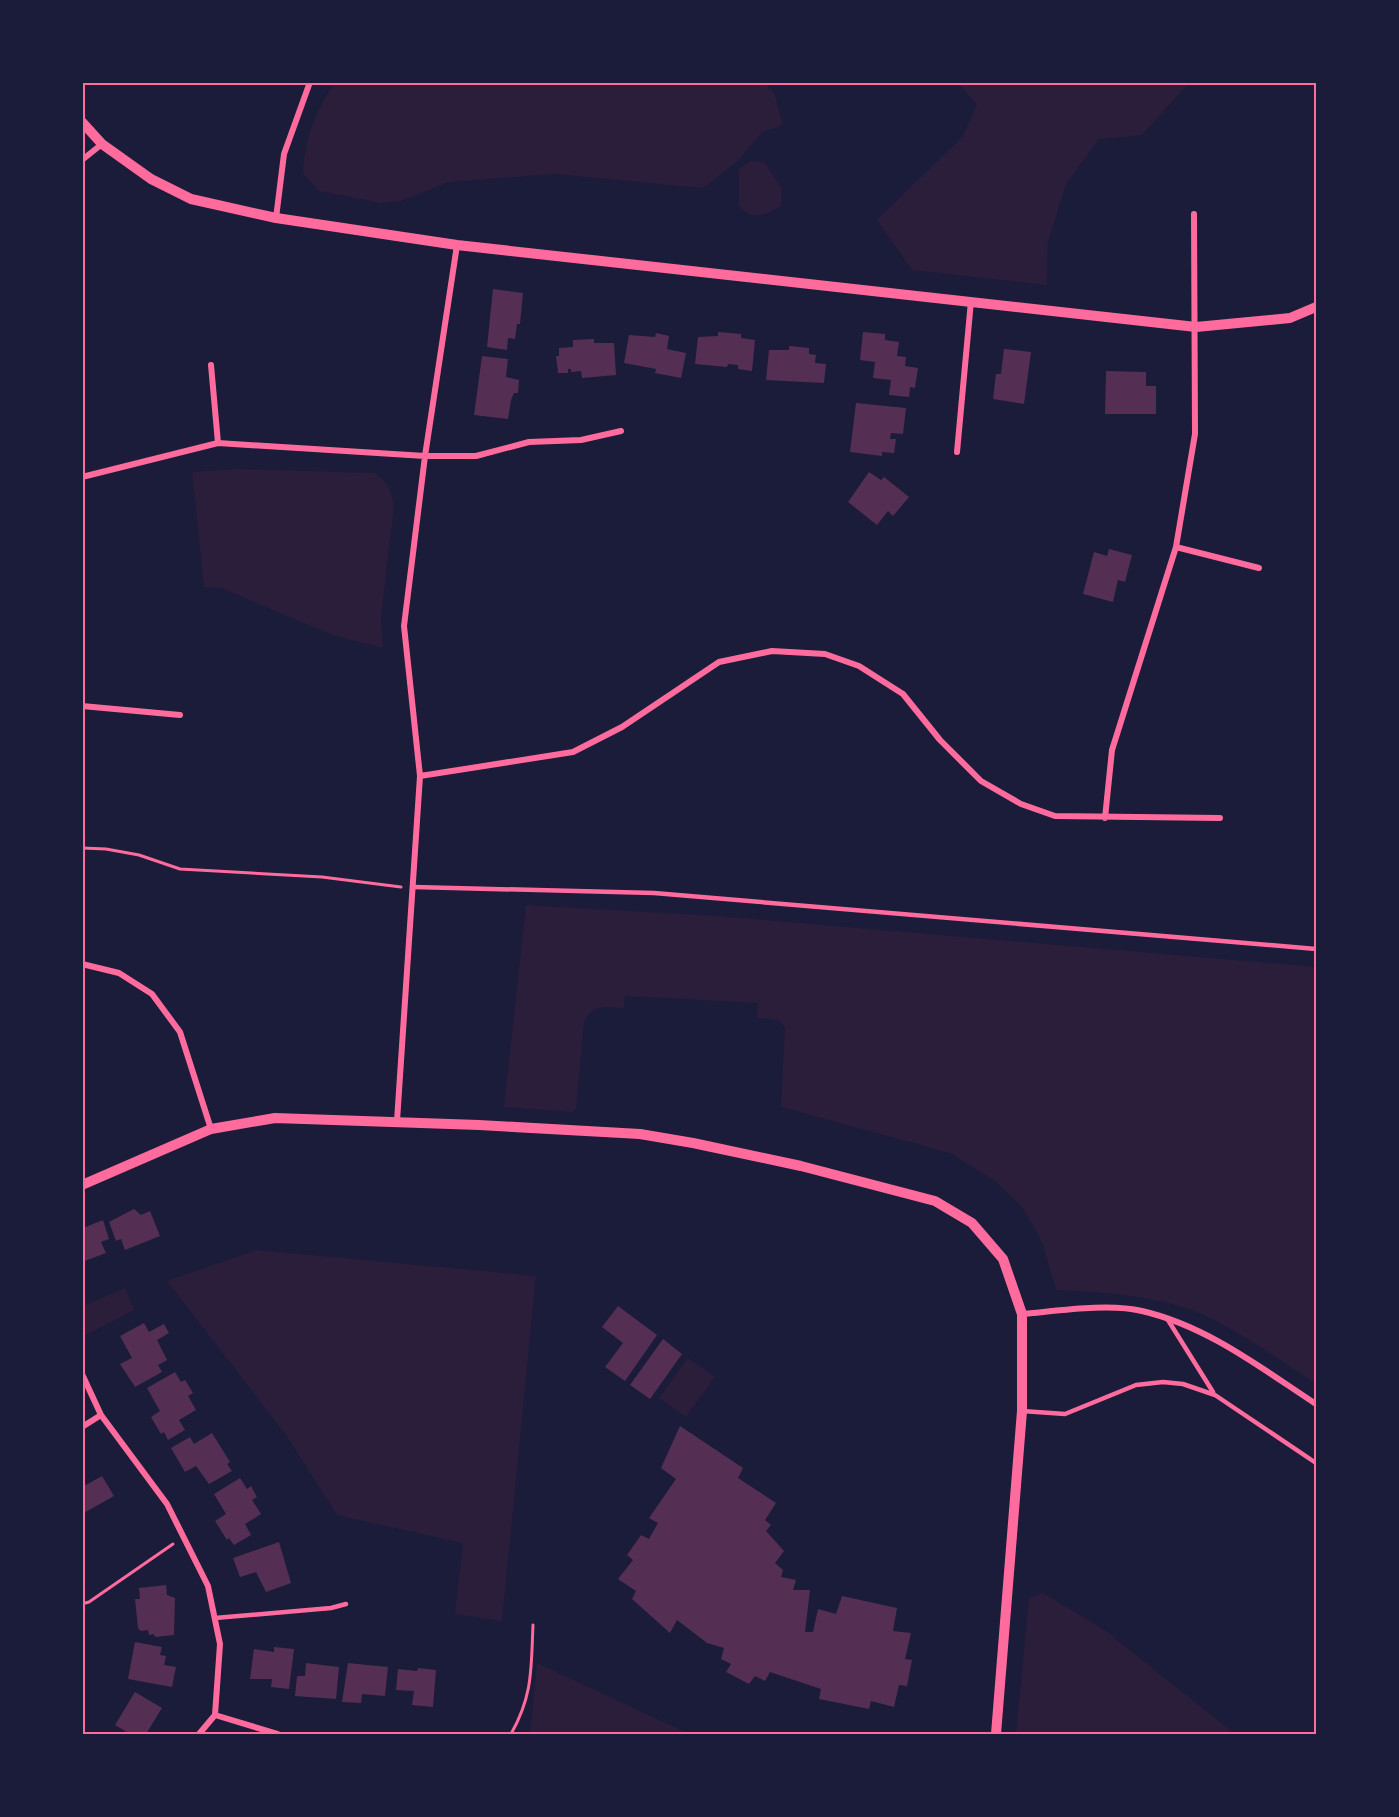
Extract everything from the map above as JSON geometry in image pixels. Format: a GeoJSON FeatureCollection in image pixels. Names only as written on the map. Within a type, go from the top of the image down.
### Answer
{"type":"FeatureCollection","features":[{"type":"Feature","properties":{"kind":"street"},"geometry":{"type":"LineString","coordinates":[[276,218],[285,154],[310,82]]}},
{"type":"Feature","properties":{"kind":"street"},"geometry":{"type":"LineString","coordinates":[[82,122],[102,144],[151,179],[191,199],[276,218],[457,245],[1196,327],[1290,318],[1317,307]]}},
{"type":"Feature","properties":{"kind":"street"},"geometry":{"type":"LineString","coordinates":[[82,160],[102,144]]}},
{"type":"Feature","properties":{"kind":"street"},"geometry":{"type":"LineString","coordinates":[[1105,818],[1113,750],[1176,547],[1195,434],[1194,214]]}},
{"type":"Feature","properties":{"kind":"street"},"geometry":{"type":"LineString","coordinates":[[397,1121],[420,776],[404,626],[425,456],[457,245]]}},
{"type":"Feature","properties":{"kind":"street"},"geometry":{"type":"LineString","coordinates":[[957,452],[971,302]]}},
{"type":"Feature","properties":{"kind":"street"},"geometry":{"type":"LineString","coordinates":[[211,365],[218,443]]}},
{"type":"Feature","properties":{"kind":"street"},"geometry":{"type":"LineString","coordinates":[[82,477],[218,443],[425,456],[476,456],[529,442],[581,440],[621,431]]}},
{"type":"Feature","properties":{"kind":"street"},"geometry":{"type":"LineString","coordinates":[[1176,547],[1259,568]]}},
{"type":"Feature","properties":{"kind":"street"},"geometry":{"type":"LineString","coordinates":[[420,776],[573,752],[622,727],[719,662],[772,651],[825,654],[860,666],[903,694],[940,740],[981,781],[1021,804],[1055,816],[1220,818]]}},
{"type":"Feature","properties":{"kind":"street"},"geometry":{"type":"LineString","coordinates":[[82,706],[180,715]]}},
{"type":"Feature","properties":{"kind":"street"},"geometry":{"type":"LineString","coordinates":[[82,964],[119,973],[152,994],[180,1032],[211,1130]]}},
{"type":"Feature","properties":{"kind":"street"},"geometry":{"type":"LineString","coordinates":[[82,1185],[211,1130],[275,1118],[397,1121],[640,1134],[790,1164],[935,1201],[972,1223],[1003,1259],[1022,1314],[1022,1411],[996,1734]]}},
{"type":"Feature","properties":{"kind":"street"},"geometry":{"type":"LineString","coordinates":[[1022,1314],[1080,1309],[1131,1310],[1168,1320],[1205,1333],[1317,1404]]}},
{"type":"Feature","properties":{"kind":"street"},"geometry":{"type":"LineString","coordinates":[[82,1374],[101,1415],[167,1504],[208,1586],[220,1644],[215,1715],[199,1734]]}},
{"type":"Feature","properties":{"kind":"street"},"geometry":{"type":"LineString","coordinates":[[82,1427],[101,1415]]}},
{"type":"Feature","properties":{"kind":"street"},"geometry":{"type":"LineString","coordinates":[[215,1715],[278,1734]]}},
{"type":"Feature","properties":{"kind":"lane"},"geometry":{"type":"LineString","coordinates":[[414,887],[654,893],[1317,949]]}},
{"type":"Feature","properties":{"kind":"lane"},"geometry":{"type":"LineString","coordinates":[[1168,1320],[1194,1366],[1215,1395]]}},
{"type":"Feature","properties":{"kind":"lane"},"geometry":{"type":"LineString","coordinates":[[1022,1411],[1065,1414],[1114,1392],[1136,1385],[1163,1382],[1199,1387],[1215,1395],[1317,1463]]}},
{"type":"Feature","properties":{"kind":"lane"},"geometry":{"type":"LineString","coordinates":[[215,1618],[331,1608],[346,1604]]}},
{"type":"Feature","properties":{"kind":"path"},"geometry":{"type":"LineString","coordinates":[[82,848],[106,849],[139,855],[180,869],[257,872],[322,877],[382,886],[414,887]]}},
{"type":"Feature","properties":{"kind":"path"},"geometry":{"type":"LineString","coordinates":[[82,1604],[89,1602],[183,1537]]}},
{"type":"Feature","properties":{"kind":"path"},"geometry":{"type":"LineString","coordinates":[[511,1734],[525,1710],[530,1688],[533,1625]]}},
{"type":"Feature","properties":{"kind":"shaded area"},"geometry":{"type":"Polygon","coordinates":[[[336,82],[764,83],[774,92],[783,125],[762,132],[739,160],[703,188],[554,174],[449,182],[401,201],[380,203],[319,191],[303,173],[312,125],[336,82]]]}},
{"type":"Feature","properties":{"kind":"shaded area"},"geometry":{"type":"Polygon","coordinates":[[[958,83],[1189,83],[1142,135],[1099,139],[1066,184],[1048,242],[1047,285],[912,270],[877,220],[963,136],[977,104],[958,83]]]}},
{"type":"Feature","properties":{"kind":"shaded area"},"geometry":{"type":"Polygon","coordinates":[[[750,161],[764,162],[782,188],[781,206],[759,215],[749,214],[739,206],[739,169],[750,161]]]}},
{"type":"Feature","properties":{"kind":"shaded area"},"geometry":{"type":"Polygon","coordinates":[[[239,469],[375,473],[386,484],[394,506],[381,617],[383,648],[335,636],[221,588],[204,587],[192,472],[239,469]]]}},
{"type":"Feature","properties":{"kind":"shaded area"},"geometry":{"type":"Polygon","coordinates":[[[526,905],[717,916],[1316,967],[1316,1384],[1235,1331],[1190,1309],[1132,1296],[1056,1290],[1043,1245],[1024,1209],[995,1181],[950,1153],[781,1107],[785,1027],[778,1020],[757,1018],[758,1003],[625,996],[624,1008],[600,1008],[591,1012],[584,1023],[576,1109],[572,1112],[504,1107],[526,905]]]}},
{"type":"Feature","properties":{"kind":"shaded area"},"geometry":{"type":"Polygon","coordinates":[[[257,1250],[536,1276],[502,1621],[455,1614],[463,1543],[337,1515],[286,1435],[167,1281],[257,1250]]]}},
{"type":"Feature","properties":{"kind":"shaded area"},"geometry":{"type":"Polygon","coordinates":[[[125,1288],[134,1310],[84,1336],[83,1306],[125,1288]]]}},
{"type":"Feature","properties":{"kind":"shaded area"},"geometry":{"type":"Polygon","coordinates":[[[688,1358],[715,1377],[686,1417],[659,1398],[688,1358]]]}},
{"type":"Feature","properties":{"kind":"shaded area"},"geometry":{"type":"Polygon","coordinates":[[[1043,1593],[1106,1631],[1235,1734],[1016,1734],[1029,1598],[1043,1593]]]}},
{"type":"Feature","properties":{"kind":"shaded area"},"geometry":{"type":"Polygon","coordinates":[[[537,1663],[689,1734],[530,1734],[537,1663]]]}},
{"type":"Feature","properties":{"kind":"building"},"geometry":{"type":"Polygon","coordinates":[[[493,289],[523,293],[520,324],[517,324],[515,339],[508,338],[507,350],[487,347],[493,289]]]}},
{"type":"Feature","properties":{"kind":"building"},"geometry":{"type":"Polygon","coordinates":[[[718,332],[741,334],[741,338],[755,340],[752,371],[738,369],[738,365],[728,364],[727,367],[695,364],[698,337],[718,336],[718,332]]]}},
{"type":"Feature","properties":{"kind":"building"},"geometry":{"type":"Polygon","coordinates":[[[863,332],[885,334],[885,340],[899,342],[897,356],[906,357],[905,366],[918,368],[915,388],[910,387],[909,397],[889,395],[891,380],[873,378],[875,362],[860,360],[863,332]]]}},
{"type":"Feature","properties":{"kind":"building"},"geometry":{"type":"Polygon","coordinates":[[[656,333],[669,336],[667,349],[686,353],[681,378],[655,373],[656,369],[624,363],[629,335],[655,337],[656,333]]]}},
{"type":"Feature","properties":{"kind":"building"},"geometry":{"type":"Polygon","coordinates":[[[594,339],[594,343],[614,343],[616,375],[582,378],[581,371],[571,372],[571,369],[568,369],[568,373],[558,373],[556,356],[559,356],[559,348],[573,347],[573,340],[594,339]]]}},
{"type":"Feature","properties":{"kind":"building"},"geometry":{"type":"Polygon","coordinates":[[[789,346],[809,348],[809,354],[816,355],[815,363],[826,364],[824,383],[766,380],[769,350],[789,350],[789,346]]]}},
{"type":"Feature","properties":{"kind":"building"},"geometry":{"type":"Polygon","coordinates":[[[1004,349],[1031,352],[1024,404],[993,399],[996,374],[1001,374],[1004,349]]]}},
{"type":"Feature","properties":{"kind":"building"},"geometry":{"type":"Polygon","coordinates":[[[482,356],[508,359],[506,377],[519,380],[518,393],[514,393],[511,400],[508,419],[474,415],[482,356]]]}},
{"type":"Feature","properties":{"kind":"building"},"geometry":{"type":"Polygon","coordinates":[[[1106,371],[1146,372],[1146,386],[1156,386],[1156,414],[1105,414],[1106,371]]]}},
{"type":"Feature","properties":{"kind":"building"},"geometry":{"type":"Polygon","coordinates":[[[856,403],[906,408],[903,434],[891,433],[890,439],[896,439],[894,453],[882,452],[882,456],[850,452],[856,403]]]}},
{"type":"Feature","properties":{"kind":"building"},"geometry":{"type":"Polygon","coordinates":[[[869,472],[881,480],[884,477],[909,497],[893,516],[888,511],[877,525],[848,502],[869,472]]]}},
{"type":"Feature","properties":{"kind":"building"},"geometry":{"type":"Polygon","coordinates":[[[1109,549],[1132,555],[1125,582],[1118,580],[1113,602],[1083,594],[1094,552],[1107,556],[1109,549]]]}},
{"type":"Feature","properties":{"kind":"building"},"geometry":{"type":"Polygon","coordinates":[[[134,1209],[141,1215],[150,1211],[160,1236],[125,1250],[121,1239],[116,1241],[109,1222],[134,1209]]]}},
{"type":"Feature","properties":{"kind":"building"},"geometry":{"type":"Polygon","coordinates":[[[103,1220],[109,1239],[101,1242],[106,1253],[82,1262],[83,1228],[103,1220]]]}},
{"type":"Feature","properties":{"kind":"building"},"geometry":{"type":"Polygon","coordinates":[[[618,1306],[657,1335],[625,1381],[605,1367],[623,1343],[602,1327],[618,1306]]]}},
{"type":"Feature","properties":{"kind":"building"},"geometry":{"type":"Polygon","coordinates":[[[144,1323],[149,1332],[164,1324],[169,1333],[157,1340],[167,1360],[158,1365],[162,1372],[135,1387],[120,1364],[132,1358],[120,1336],[144,1323]]]}},
{"type":"Feature","properties":{"kind":"building"},"geometry":{"type":"Polygon","coordinates":[[[663,1339],[682,1354],[650,1399],[630,1385],[663,1339]]]}},
{"type":"Feature","properties":{"kind":"building"},"geometry":{"type":"Polygon","coordinates":[[[175,1372],[181,1382],[185,1380],[193,1393],[188,1396],[196,1410],[179,1420],[185,1430],[168,1440],[164,1432],[161,1434],[151,1417],[160,1411],[147,1388],[175,1372]]]}},
{"type":"Feature","properties":{"kind":"building"},"geometry":{"type":"Polygon","coordinates":[[[680,1426],[743,1468],[738,1478],[776,1503],[765,1520],[771,1525],[766,1531],[784,1551],[775,1563],[783,1570],[781,1577],[796,1580],[793,1590],[810,1590],[805,1632],[813,1632],[818,1609],[836,1614],[842,1596],[897,1608],[893,1631],[911,1633],[905,1659],[912,1660],[907,1686],[899,1685],[894,1707],[871,1701],[869,1709],[819,1699],[821,1689],[770,1672],[765,1681],[755,1676],[749,1684],[726,1672],[731,1664],[721,1659],[724,1648],[707,1643],[677,1620],[670,1633],[632,1599],[636,1591],[618,1579],[633,1560],[627,1555],[641,1535],[649,1539],[658,1523],[649,1518],[676,1479],[661,1468],[680,1426]]]}},
{"type":"Feature","properties":{"kind":"building"},"geometry":{"type":"Polygon","coordinates":[[[212,1433],[230,1462],[227,1464],[232,1471],[209,1484],[196,1466],[185,1472],[171,1448],[190,1437],[194,1444],[212,1433]]]}},
{"type":"Feature","properties":{"kind":"building"},"geometry":{"type":"Polygon","coordinates":[[[102,1476],[114,1496],[82,1514],[82,1477],[86,1485],[102,1476]]]}},
{"type":"Feature","properties":{"kind":"building"},"geometry":{"type":"Polygon","coordinates":[[[240,1478],[247,1489],[251,1486],[257,1497],[252,1500],[261,1514],[245,1524],[251,1535],[234,1545],[229,1538],[227,1540],[215,1521],[226,1514],[214,1494],[240,1478]]]}},
{"type":"Feature","properties":{"kind":"building"},"geometry":{"type":"Polygon","coordinates":[[[279,1542],[291,1583],[266,1592],[256,1572],[240,1577],[233,1558],[279,1542]]]}},
{"type":"Feature","properties":{"kind":"building"},"geometry":{"type":"Polygon","coordinates":[[[166,1585],[167,1595],[175,1598],[174,1635],[155,1637],[154,1634],[149,1635],[148,1630],[141,1631],[138,1628],[135,1599],[140,1599],[139,1588],[166,1585]]]}},
{"type":"Feature","properties":{"kind":"building"},"geometry":{"type":"Polygon","coordinates":[[[135,1642],[162,1647],[160,1655],[166,1656],[164,1665],[176,1667],[172,1687],[128,1679],[135,1642]]]}},
{"type":"Feature","properties":{"kind":"building"},"geometry":{"type":"Polygon","coordinates":[[[274,1647],[294,1649],[289,1689],[271,1687],[272,1679],[250,1679],[254,1649],[274,1652],[274,1647]]]}},
{"type":"Feature","properties":{"kind":"building"},"geometry":{"type":"Polygon","coordinates":[[[306,1663],[339,1667],[336,1699],[295,1696],[297,1676],[305,1676],[306,1663]]]}},
{"type":"Feature","properties":{"kind":"building"},"geometry":{"type":"Polygon","coordinates":[[[348,1663],[388,1667],[385,1696],[362,1694],[361,1703],[342,1702],[348,1663]]]}},
{"type":"Feature","properties":{"kind":"building"},"geometry":{"type":"Polygon","coordinates":[[[418,1668],[436,1670],[433,1707],[412,1705],[414,1691],[396,1690],[398,1669],[417,1671],[418,1668]]]}},
{"type":"Feature","properties":{"kind":"building"},"geometry":{"type":"Polygon","coordinates":[[[135,1692],[162,1708],[146,1734],[130,1734],[115,1725],[135,1692]]]}}]}
